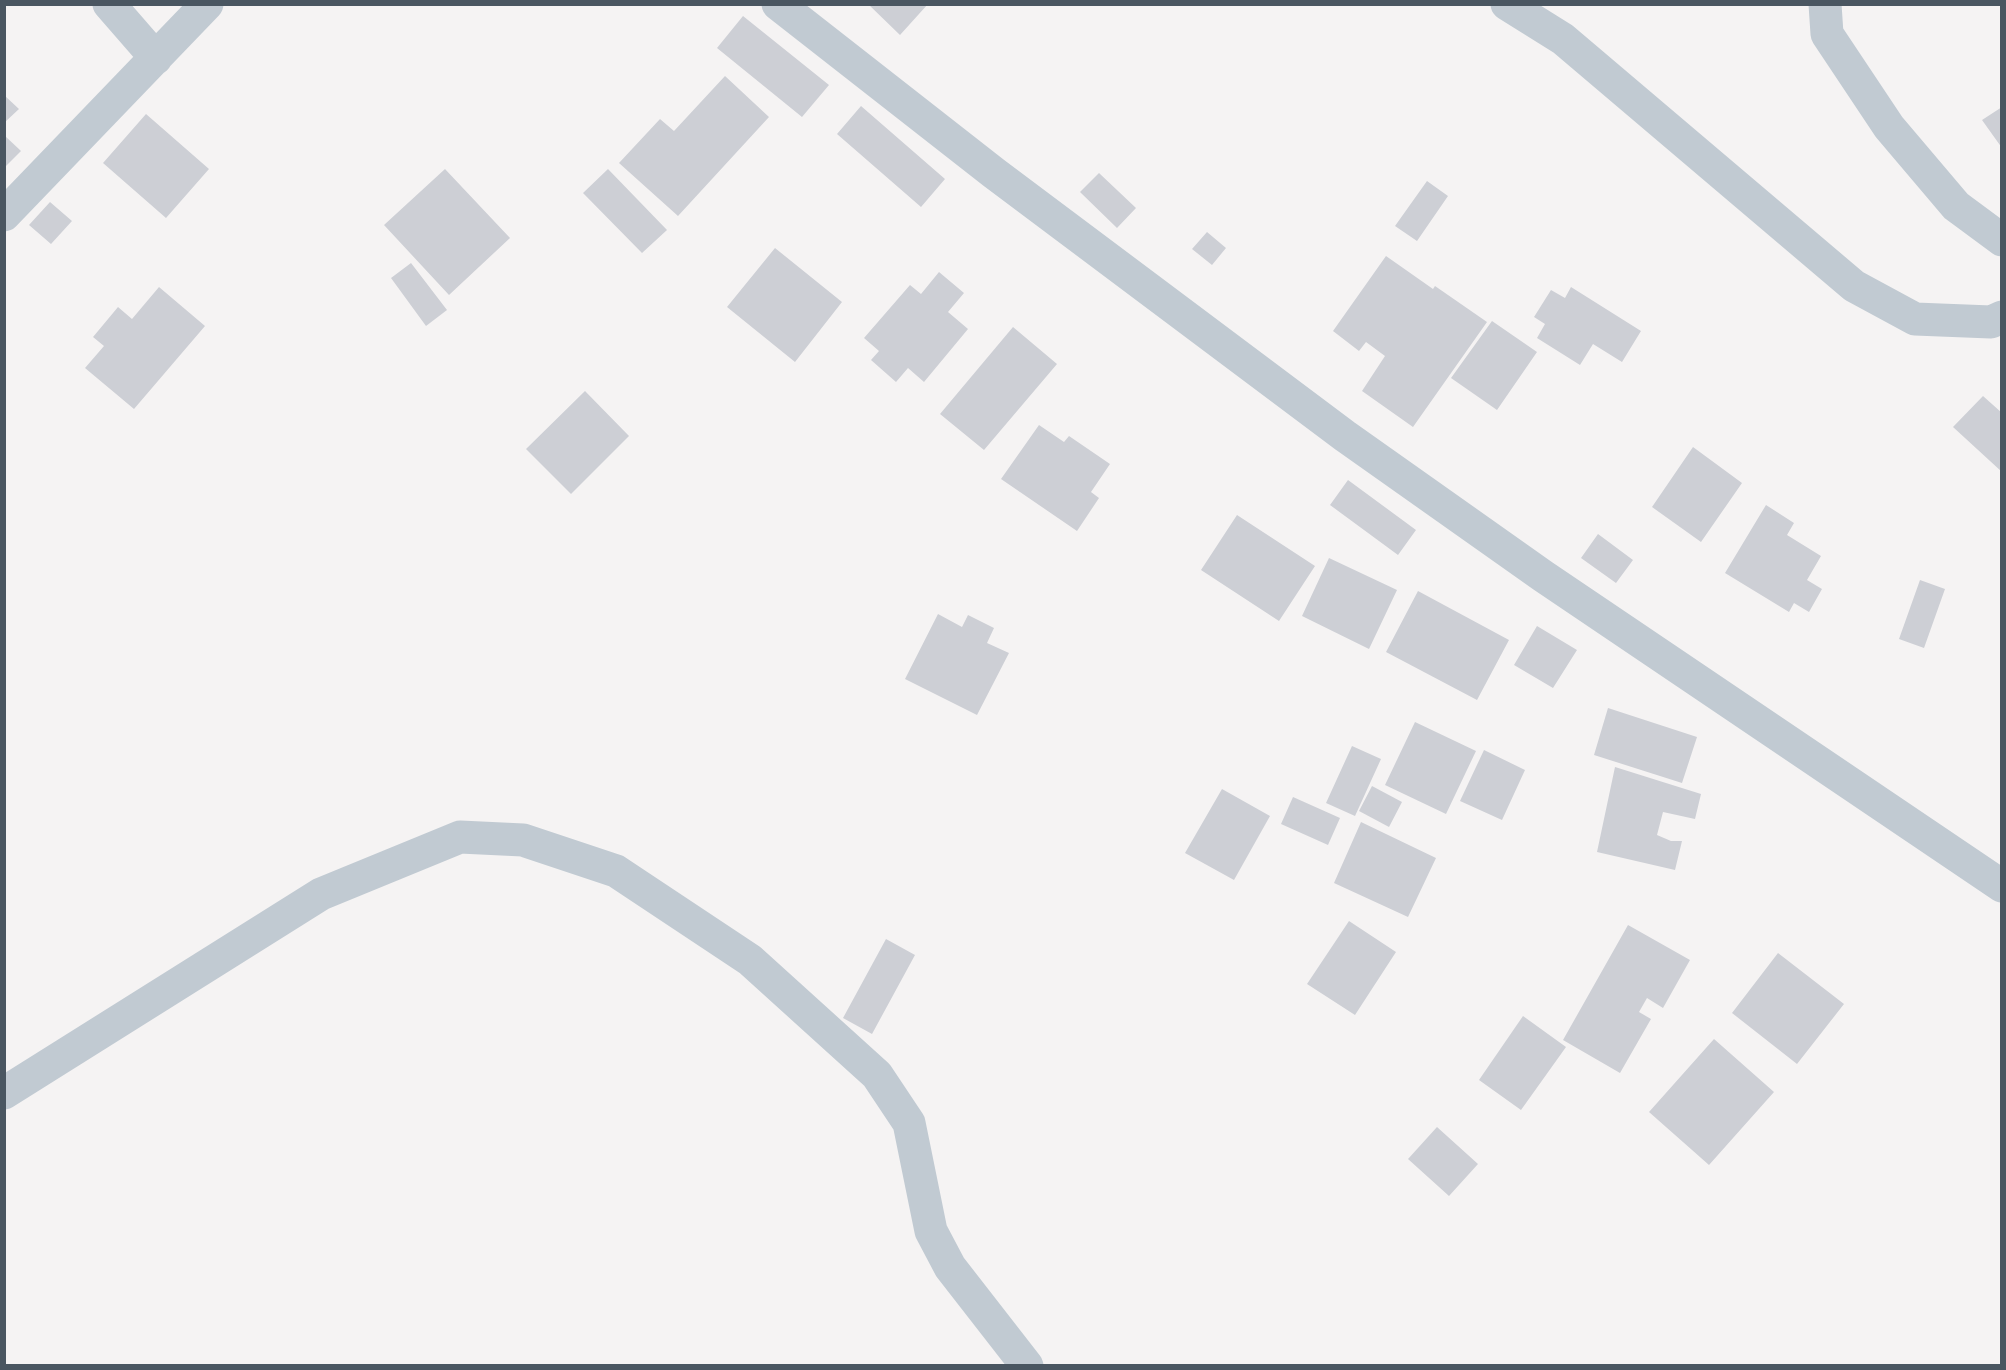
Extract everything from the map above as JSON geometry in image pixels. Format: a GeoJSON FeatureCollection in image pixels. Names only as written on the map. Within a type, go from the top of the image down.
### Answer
{"type":"FeatureCollection","features":[{"type":"Feature","properties":{"kind":"street"},"geometry":{"type":"LineString","coordinates":[[109,4],[156,58]]}},
{"type":"Feature","properties":{"kind":"street"},"geometry":{"type":"LineString","coordinates":[[4,215],[207,4]]}},
{"type":"Feature","properties":{"kind":"street"},"geometry":{"type":"LineString","coordinates":[[778,4],[994,174],[1345,436],[1543,576],[2001,886]]}},
{"type":"Feature","properties":{"kind":"street"},"geometry":{"type":"LineString","coordinates":[[1507,4],[1563,39],[1854,286],[1915,319],[1991,322],[2001,317]]}},
{"type":"Feature","properties":{"kind":"street"},"geometry":{"type":"LineString","coordinates":[[1825,4],[1827,34],[1889,127],[1956,206],[2001,240]]}},
{"type":"Feature","properties":{"kind":"street"},"geometry":{"type":"LineString","coordinates":[[4,1093],[321,894],[460,837],[523,840],[616,871],[750,960],[877,1075],[909,1123],[930,1231],[950,1267],[1027,1365]]}},
{"type":"Feature","properties":{"kind":"building"},"geometry":{"type":"Polygon","coordinates":[[[868,4],[928,4],[900,35],[868,4]]]}},
{"type":"Feature","properties":{"kind":"building"},"geometry":{"type":"Polygon","coordinates":[[[743,16],[829,85],[802,117],[717,48],[743,16]]]}},
{"type":"Feature","properties":{"kind":"building"},"geometry":{"type":"Polygon","coordinates":[[[725,76],[769,117],[678,216],[619,163],[660,119],[674,131],[725,76]]]}},
{"type":"Feature","properties":{"kind":"building"},"geometry":{"type":"Polygon","coordinates":[[[4,95],[19,109],[4,123],[4,95]]]}},
{"type":"Feature","properties":{"kind":"building"},"geometry":{"type":"Polygon","coordinates":[[[861,106],[945,179],[921,207],[837,134],[861,106]]]}},
{"type":"Feature","properties":{"kind":"building"},"geometry":{"type":"Polygon","coordinates":[[[2002,107],[2002,148],[1982,120],[2002,107]]]}},
{"type":"Feature","properties":{"kind":"building"},"geometry":{"type":"Polygon","coordinates":[[[146,114],[209,169],[166,218],[103,163],[146,114]]]}},
{"type":"Feature","properties":{"kind":"building"},"geometry":{"type":"Polygon","coordinates":[[[4,135],[21,151],[4,168],[4,135]]]}},
{"type":"Feature","properties":{"kind":"building"},"geometry":{"type":"Polygon","coordinates":[[[445,169],[510,238],[449,295],[384,225],[445,169]]]}},
{"type":"Feature","properties":{"kind":"building"},"geometry":{"type":"Polygon","coordinates":[[[608,169],[667,230],[642,253],[583,193],[608,169]]]}},
{"type":"Feature","properties":{"kind":"building"},"geometry":{"type":"Polygon","coordinates":[[[1099,173],[1136,208],[1117,228],[1080,192],[1099,173]]]}},
{"type":"Feature","properties":{"kind":"building"},"geometry":{"type":"Polygon","coordinates":[[[1427,181],[1448,196],[1417,241],[1395,226],[1427,181]]]}},
{"type":"Feature","properties":{"kind":"building"},"geometry":{"type":"Polygon","coordinates":[[[50,202],[72,221],[51,244],[29,225],[50,202]]]}},
{"type":"Feature","properties":{"kind":"building"},"geometry":{"type":"Polygon","coordinates":[[[1207,232],[1226,248],[1212,265],[1192,249],[1207,232]]]}},
{"type":"Feature","properties":{"kind":"building"},"geometry":{"type":"Polygon","coordinates":[[[775,248],[842,302],[795,362],[727,307],[775,248]]]}},
{"type":"Feature","properties":{"kind":"building"},"geometry":{"type":"Polygon","coordinates":[[[1386,256],[1433,289],[1435,286],[1487,322],[1413,427],[1362,391],[1385,356],[1366,342],[1359,351],[1333,331],[1386,256]]]}},
{"type":"Feature","properties":{"kind":"building"},"geometry":{"type":"Polygon","coordinates":[[[411,263],[447,310],[426,326],[391,278],[411,263]]]}},
{"type":"Feature","properties":{"kind":"building"},"geometry":{"type":"Polygon","coordinates":[[[939,272],[964,293],[948,312],[968,329],[924,382],[908,368],[896,382],[871,360],[879,351],[864,338],[910,285],[921,294],[939,272]]]}},
{"type":"Feature","properties":{"kind":"building"},"geometry":{"type":"Polygon","coordinates":[[[159,287],[205,326],[134,409],[85,368],[104,346],[93,337],[118,307],[132,319],[159,287]]]}},
{"type":"Feature","properties":{"kind":"building"},"geometry":{"type":"Polygon","coordinates":[[[1571,287],[1641,331],[1622,362],[1593,344],[1580,365],[1537,338],[1545,324],[1534,317],[1551,290],[1565,298],[1571,287]]]}},
{"type":"Feature","properties":{"kind":"building"},"geometry":{"type":"Polygon","coordinates":[[[1492,321],[1537,352],[1497,410],[1451,378],[1492,321]]]}},
{"type":"Feature","properties":{"kind":"building"},"geometry":{"type":"Polygon","coordinates":[[[1013,327],[1057,364],[984,450],[940,414],[1013,327]]]}},
{"type":"Feature","properties":{"kind":"building"},"geometry":{"type":"Polygon","coordinates":[[[585,391],[629,436],[571,494],[526,449],[585,391]]]}},
{"type":"Feature","properties":{"kind":"building"},"geometry":{"type":"Polygon","coordinates":[[[1983,396],[2002,413],[2002,472],[1953,427],[1983,396]]]}},
{"type":"Feature","properties":{"kind":"building"},"geometry":{"type":"Polygon","coordinates":[[[1039,425],[1064,442],[1069,436],[1110,464],[1091,492],[1099,498],[1077,531],[1001,479],[1039,425]]]}},
{"type":"Feature","properties":{"kind":"building"},"geometry":{"type":"Polygon","coordinates":[[[1693,447],[1742,483],[1701,542],[1652,507],[1693,447]]]}},
{"type":"Feature","properties":{"kind":"building"},"geometry":{"type":"Polygon","coordinates":[[[1348,480],[1416,530],[1398,555],[1330,505],[1348,480]]]}},
{"type":"Feature","properties":{"kind":"building"},"geometry":{"type":"Polygon","coordinates":[[[1766,505],[1794,523],[1787,535],[1821,556],[1807,580],[1822,589],[1809,612],[1794,603],[1789,612],[1725,573],[1766,505]]]}},
{"type":"Feature","properties":{"kind":"building"},"geometry":{"type":"Polygon","coordinates":[[[1237,515],[1315,566],[1279,621],[1201,570],[1237,515]]]}},
{"type":"Feature","properties":{"kind":"building"},"geometry":{"type":"Polygon","coordinates":[[[1598,534],[1633,560],[1616,583],[1581,558],[1598,534]]]}},
{"type":"Feature","properties":{"kind":"building"},"geometry":{"type":"Polygon","coordinates":[[[1329,558],[1397,590],[1369,649],[1302,616],[1329,558]]]}},
{"type":"Feature","properties":{"kind":"building"},"geometry":{"type":"Polygon","coordinates":[[[1920,580],[1945,589],[1924,648],[1899,639],[1920,580]]]}},
{"type":"Feature","properties":{"kind":"building"},"geometry":{"type":"Polygon","coordinates":[[[1418,591],[1509,640],[1477,700],[1386,652],[1418,591]]]}},
{"type":"Feature","properties":{"kind":"building"},"geometry":{"type":"Polygon","coordinates":[[[938,614],[962,627],[968,615],[994,628],[987,643],[1009,653],[977,715],[905,679],[938,614]]]}},
{"type":"Feature","properties":{"kind":"building"},"geometry":{"type":"Polygon","coordinates":[[[1537,626],[1577,650],[1553,688],[1514,665],[1537,626]]]}},
{"type":"Feature","properties":{"kind":"building"},"geometry":{"type":"Polygon","coordinates":[[[1608,708],[1697,737],[1682,783],[1594,755],[1608,708]]]}},
{"type":"Feature","properties":{"kind":"building"},"geometry":{"type":"Polygon","coordinates":[[[1415,722],[1476,751],[1446,814],[1385,785],[1415,722]]]}},
{"type":"Feature","properties":{"kind":"building"},"geometry":{"type":"Polygon","coordinates":[[[1352,746],[1381,759],[1355,816],[1326,803],[1352,746]]]}},
{"type":"Feature","properties":{"kind":"building"},"geometry":{"type":"Polygon","coordinates":[[[1484,750],[1525,770],[1502,820],[1460,801],[1484,750]]]}},
{"type":"Feature","properties":{"kind":"building"},"geometry":{"type":"Polygon","coordinates":[[[1615,767],[1701,794],[1695,819],[1663,812],[1657,835],[1671,841],[1682,841],[1675,870],[1597,852],[1615,767]]]}},
{"type":"Feature","properties":{"kind":"building"},"geometry":{"type":"Polygon","coordinates":[[[1372,786],[1402,802],[1389,827],[1359,811],[1372,786]]]}},
{"type":"Feature","properties":{"kind":"building"},"geometry":{"type":"Polygon","coordinates":[[[1222,789],[1270,816],[1234,880],[1185,853],[1222,789]]]}},
{"type":"Feature","properties":{"kind":"building"},"geometry":{"type":"Polygon","coordinates":[[[1293,797],[1340,818],[1328,845],[1281,824],[1293,797]]]}},
{"type":"Feature","properties":{"kind":"building"},"geometry":{"type":"Polygon","coordinates":[[[1361,822],[1436,858],[1408,917],[1334,883],[1361,822]]]}},
{"type":"Feature","properties":{"kind":"building"},"geometry":{"type":"Polygon","coordinates":[[[1349,921],[1396,952],[1355,1015],[1307,984],[1349,921]]]}},
{"type":"Feature","properties":{"kind":"building"},"geometry":{"type":"Polygon","coordinates":[[[1628,925],[1690,960],[1663,1008],[1647,998],[1639,1012],[1651,1019],[1620,1073],[1563,1040],[1628,925]]]}},
{"type":"Feature","properties":{"kind":"building"},"geometry":{"type":"Polygon","coordinates":[[[886,939],[915,955],[872,1034],[843,1018],[886,939]]]}},
{"type":"Feature","properties":{"kind":"building"},"geometry":{"type":"Polygon","coordinates":[[[1778,953],[1844,1004],[1797,1064],[1732,1013],[1778,953]]]}},
{"type":"Feature","properties":{"kind":"building"},"geometry":{"type":"Polygon","coordinates":[[[1523,1016],[1566,1047],[1521,1110],[1479,1080],[1523,1016]]]}},
{"type":"Feature","properties":{"kind":"building"},"geometry":{"type":"Polygon","coordinates":[[[1714,1039],[1774,1092],[1709,1165],[1649,1112],[1714,1039]]]}},
{"type":"Feature","properties":{"kind":"building"},"geometry":{"type":"Polygon","coordinates":[[[1437,1127],[1478,1164],[1449,1196],[1408,1159],[1437,1127]]]}}]}
